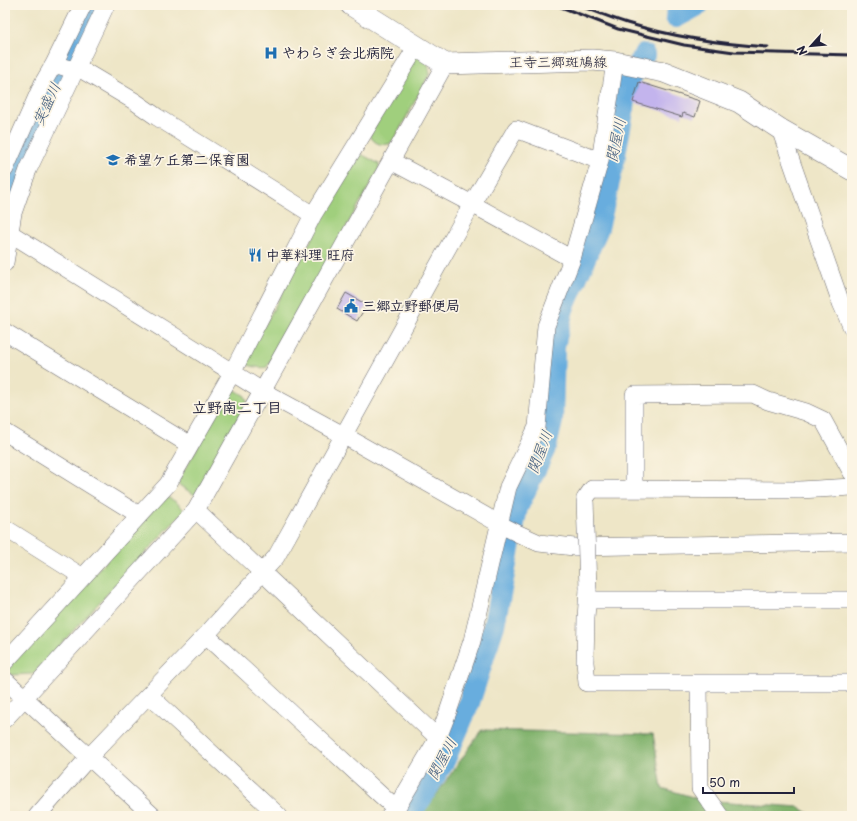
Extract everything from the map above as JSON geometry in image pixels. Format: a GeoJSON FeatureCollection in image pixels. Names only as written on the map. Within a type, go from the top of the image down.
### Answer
{"type":"FeatureCollection","features":[{"type":"Feature","properties":{"kind":"main road"},"geometry":{"type":"LineString","coordinates":[[351,5],[445,64]]}},
{"type":"Feature","properties":{"kind":"main road","name":"王寺三郷斑鳩線"},"geometry":{"type":"LineString","coordinates":[[445,64],[592,60],[664,72],[739,102],[780,129],[852,170]]}},
{"type":"Feature","properties":{"kind":"street"},"geometry":{"type":"LineString","coordinates":[[5,263],[7,231],[28,170],[67,67],[83,5]]}},
{"type":"Feature","properties":{"kind":"street"},"geometry":{"type":"LineString","coordinates":[[5,169],[43,83],[67,67],[106,5]]}},
{"type":"Feature","properties":{"kind":"street"},"geometry":{"type":"LineString","coordinates":[[5,662],[168,484],[232,372],[314,214],[417,46]]}},
{"type":"Feature","properties":{"kind":"street"},"geometry":{"type":"LineString","coordinates":[[5,718],[25,698],[196,510],[445,64]]}},
{"type":"Feature","properties":{"kind":"street"},"geometry":{"type":"LineString","coordinates":[[206,635],[392,812],[438,738],[472,641],[508,528],[508,487],[537,427],[546,326],[572,259],[629,65]]}},
{"type":"Feature","properties":{"kind":"street"},"geometry":{"type":"LineString","coordinates":[[67,67],[134,101],[157,117],[314,214]]}},
{"type":"Feature","properties":{"kind":"street"},"geometry":{"type":"LineString","coordinates":[[37,816],[90,757],[206,635],[276,557],[472,204],[516,129],[600,161]]}},
{"type":"Feature","properties":{"kind":"street"},"geometry":{"type":"LineString","coordinates":[[780,129],[847,301],[852,328]]}},
{"type":"Feature","properties":{"kind":"street"},"geometry":{"type":"LineString","coordinates":[[391,161],[572,259]]}},
{"type":"Feature","properties":{"kind":"street"},"geometry":{"type":"LineString","coordinates":[[7,231],[262,391],[508,528],[539,543],[574,547],[852,542]]}},
{"type":"Feature","properties":{"kind":"street"},"geometry":{"type":"LineString","coordinates":[[5,332],[190,445]]}},
{"type":"Feature","properties":{"kind":"street"},"geometry":{"type":"LineString","coordinates":[[634,489],[634,395],[753,394],[768,401],[806,412],[823,420],[852,473]]}},
{"type":"Feature","properties":{"kind":"street"},"geometry":{"type":"LineString","coordinates":[[5,432],[139,515]]}},
{"type":"Feature","properties":{"kind":"street"},"geometry":{"type":"LineString","coordinates":[[852,487],[800,490],[592,490],[585,499],[588,594],[585,662],[587,683],[852,683]]}},
{"type":"Feature","properties":{"kind":"street"},"geometry":{"type":"LineString","coordinates":[[196,510],[438,738]]}},
{"type":"Feature","properties":{"kind":"street"},"geometry":{"type":"LineString","coordinates":[[5,528],[83,577]]}},
{"type":"Feature","properties":{"kind":"street"},"geometry":{"type":"LineString","coordinates":[[588,594],[852,600]]}},
{"type":"Feature","properties":{"kind":"street"},"geometry":{"type":"LineString","coordinates":[[5,680],[90,757],[152,816]]}},
{"type":"Feature","properties":{"kind":"street"},"geometry":{"type":"LineString","coordinates":[[699,684],[700,788],[720,816]]}},
{"type":"Feature","properties":{"kind":"street"},"geometry":{"type":"LineString","coordinates":[[149,695],[279,816]]}},
{"type":"Feature","properties":{"kind":"green space"},"geometry":{"type":"Polygon","coordinates":[[[415,53],[428,64],[430,73],[393,142],[383,145],[377,143],[370,135],[415,53]]]}},
{"type":"Feature","properties":{"kind":"green space"},"geometry":{"type":"Polygon","coordinates":[[[358,154],[361,154],[379,164],[379,169],[267,367],[255,367],[244,363],[358,154]]]}},
{"type":"Feature","properties":{"kind":"green space"},"geometry":{"type":"Polygon","coordinates":[[[232,388],[245,396],[247,402],[195,495],[179,485],[178,481],[232,388]]]}},
{"type":"Feature","properties":{"kind":"green space"},"geometry":{"type":"Polygon","coordinates":[[[165,497],[176,502],[184,511],[33,674],[11,675],[8,667],[165,497]]]}},
{"type":"Feature","properties":{"kind":"green space"},"geometry":{"type":"Polygon","coordinates":[[[482,730],[653,734],[662,788],[703,800],[799,807],[813,816],[421,816],[482,730]]]}},
{"type":"Feature","properties":{"kind":"building"},"geometry":{"type":"Polygon","coordinates":[[[639,82],[700,101],[695,117],[683,113],[682,117],[633,102],[639,82]]]}},
{"type":"Feature","properties":{"kind":"building"},"geometry":{"type":"Polygon","coordinates":[[[346,293],[367,305],[357,321],[337,309],[346,293]]]}},
{"type":"Feature","properties":{"kind":"waterway","name":"実盛川"},"geometry":{"type":"LineString","coordinates":[[5,205],[36,129],[93,5]]}},
{"type":"Feature","properties":{"kind":"waterway","name":"関屋川"},"geometry":{"type":"LineString","coordinates":[[676,17],[698,5]]}},
{"type":"Feature","properties":{"kind":"waterway","name":"関屋川"},"geometry":{"type":"LineString","coordinates":[[408,816],[422,797],[445,759],[469,703],[494,625],[517,508],[546,446],[552,421],[554,346],[563,309],[598,228],[613,165],[629,80],[644,55]]}},
{"type":"Feature","properties":{"kind":"railway"},"geometry":{"type":"LineString","coordinates":[[556,5],[618,29],[684,45],[734,52],[852,55]]}},
{"type":"Feature","properties":{"kind":"railway"},"geometry":{"type":"LineString","coordinates":[[578,5],[621,21],[679,36],[714,42],[768,47]]}},
{"type":"Feature","properties":{"kind":"place","name":"やわらぎ会北病院"},"geometry":{"type":"Point","coordinates":[271,53]}},
{"type":"Feature","properties":{"kind":"place","name":"希望ケ丘第二保育園"},"geometry":{"type":"Point","coordinates":[113,160]}},
{"type":"Feature","properties":{"kind":"place","name":"中華料理 旺府"},"geometry":{"type":"Point","coordinates":[255,255]}},
{"type":"Feature","properties":{"kind":"place","name":"三郷立野郵便局"},"geometry":{"type":"Point","coordinates":[351,306]}},
{"type":"Feature","properties":{"kind":"district","name":"立野南二丁目"},"geometry":{"type":"Point","coordinates":[237,408]}}]}
